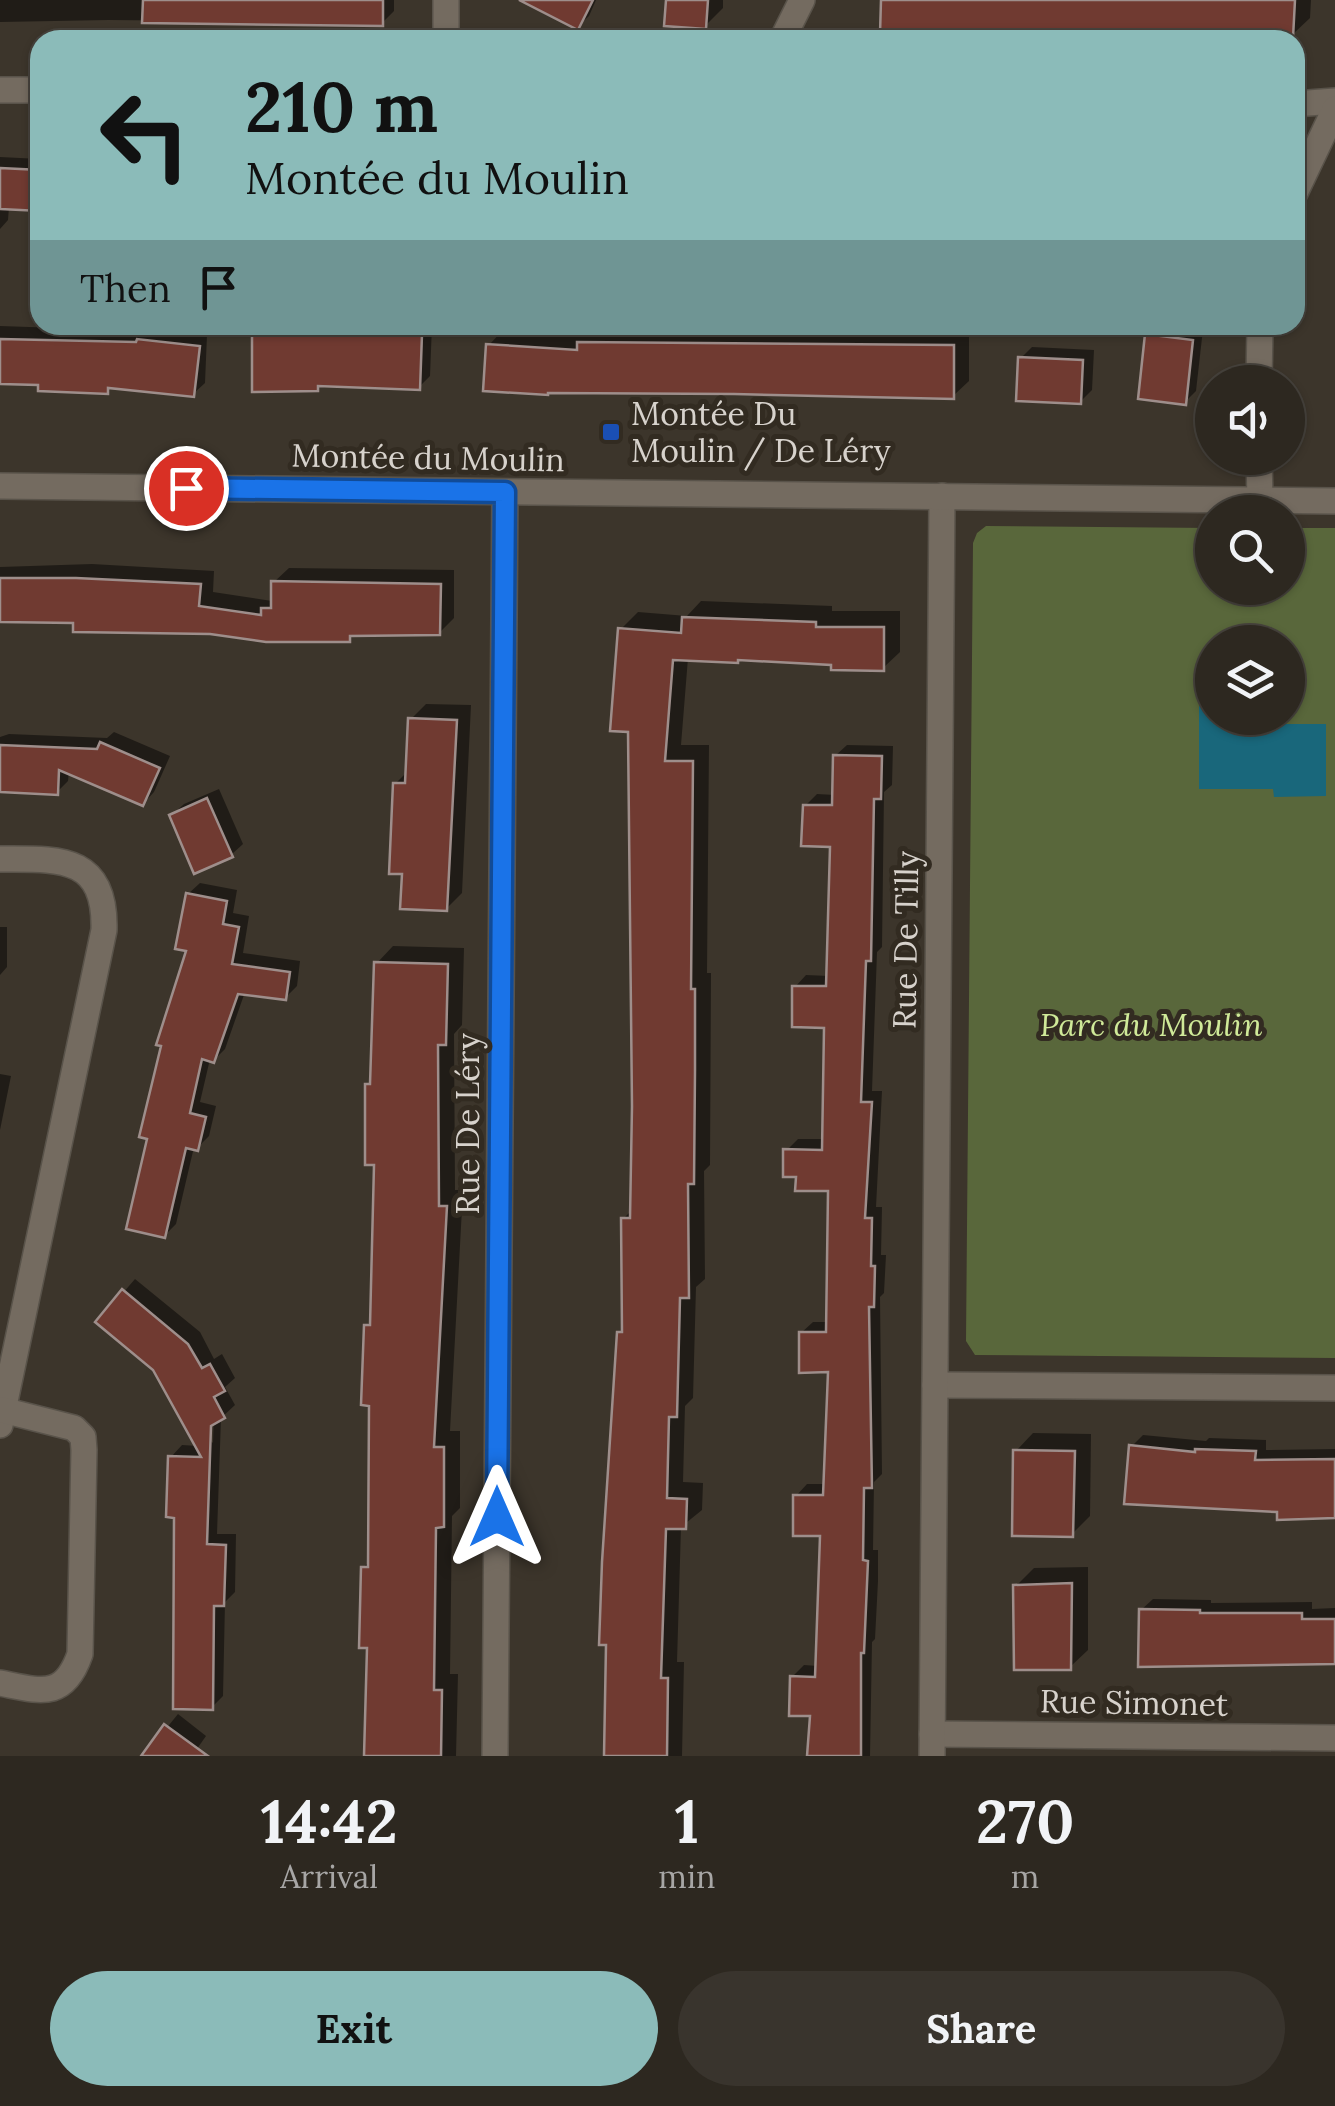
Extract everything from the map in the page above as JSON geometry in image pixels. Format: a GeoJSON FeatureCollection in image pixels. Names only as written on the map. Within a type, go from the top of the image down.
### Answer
{"type":"FeatureCollection","features":[{"type":"Feature","properties":{"kind":"street"},"geometry":{"type":"LineString","coordinates":[[446,0],[446,30]]}},
{"type":"Feature","properties":{"kind":"street"},"geometry":{"type":"LineString","coordinates":[[787,30],[802,0]]}},
{"type":"Feature","properties":{"kind":"street"},"geometry":{"type":"LineString","coordinates":[[0,90],[30,90]]}},
{"type":"Feature","properties":{"kind":"street"},"geometry":{"type":"LineString","coordinates":[[1305,103],[1335,101]]}},
{"type":"Feature","properties":{"kind":"street"},"geometry":{"type":"LineString","coordinates":[[1305,172],[1335,109]]}},
{"type":"Feature","properties":{"kind":"street"},"geometry":{"type":"LineString","coordinates":[[1259,365],[1260,335]]}},
{"type":"Feature","properties":{"kind":"street","name":"Montée du Moulin"},"geometry":{"type":"LineString","coordinates":[[0,486],[1195,499]]}},
{"type":"Feature","properties":{"kind":"street","name":"Rue De Léry"},"geometry":{"type":"LineString","coordinates":[[494,1756],[505,492]]}},
{"type":"Feature","properties":{"kind":"street","name":"Rue De Tilly"},"geometry":{"type":"LineString","coordinates":[[932,1745],[942,496]]}},
{"type":"Feature","properties":{"kind":"street","name":"Montée du Moulin"},"geometry":{"type":"LineString","coordinates":[[1305,500],[1335,500]]}},
{"type":"Feature","properties":{"kind":"street"},"geometry":{"type":"LineString","coordinates":[[0,859],[56,859],[78,866],[95,882],[104,902],[104,930],[2,1418],[74,1428],[82,1437],[80,1654],[62,1685],[50,1690],[0,1683]]}},
{"type":"Feature","properties":{"kind":"street"},"geometry":{"type":"LineString","coordinates":[[935,1385],[1335,1388]]}},
{"type":"Feature","properties":{"kind":"street","name":"Rue Simonet"},"geometry":{"type":"LineString","coordinates":[[932,1745],[1335,1738]]}},
{"type":"Feature","properties":{"kind":"green space","name":"Parc du Moulin"},"geometry":{"type":"Polygon","coordinates":[[[986,526],[1195,528],[1195,605],[1305,605],[1305,528],[1335,528],[1335,1358],[975,1355],[966,1341],[973,543],[986,526]]]}},
{"type":"Feature","properties":{"kind":"water"},"geometry":{"type":"Polygon","coordinates":[[[1305,724],[1326,724],[1326,796],[1274,797],[1273,789],[1199,789],[1199,735],[1305,735],[1305,724]]]}},
{"type":"Feature","properties":{"kind":"building"},"geometry":{"type":"Polygon","coordinates":[[[143,0],[383,0],[383,26],[142,23],[143,0]]]}},
{"type":"Feature","properties":{"kind":"building"},"geometry":{"type":"Polygon","coordinates":[[[519,0],[593,0],[578,30],[519,0]]]}},
{"type":"Feature","properties":{"kind":"building"},"geometry":{"type":"Polygon","coordinates":[[[666,0],[708,0],[706,29],[664,26],[666,0]]]}},
{"type":"Feature","properties":{"kind":"building"},"geometry":{"type":"Polygon","coordinates":[[[881,0],[1295,0],[1293,30],[880,30],[881,0]]]}},
{"type":"Feature","properties":{"kind":"building"},"geometry":{"type":"Polygon","coordinates":[[[0,168],[30,170],[30,210],[0,209],[0,168]]]}},
{"type":"Feature","properties":{"kind":"building"},"geometry":{"type":"Polygon","coordinates":[[[252,335],[422,335],[420,390],[318,386],[318,391],[252,392],[252,335]]]}},
{"type":"Feature","properties":{"kind":"building"},"geometry":{"type":"Polygon","coordinates":[[[1145,335],[1193,340],[1186,405],[1138,399],[1145,335]]]}},
{"type":"Feature","properties":{"kind":"building"},"geometry":{"type":"Polygon","coordinates":[[[0,339],[137,339],[200,346],[194,397],[108,388],[108,394],[38,391],[38,385],[0,384],[0,339]]]}},
{"type":"Feature","properties":{"kind":"building"},"geometry":{"type":"Polygon","coordinates":[[[577,342],[954,345],[954,399],[483,391],[486,344],[577,350],[577,342]]]}},
{"type":"Feature","properties":{"kind":"building"},"geometry":{"type":"Polygon","coordinates":[[[1018,357],[1083,360],[1081,404],[1016,401],[1018,357]]]}},
{"type":"Feature","properties":{"kind":"building"},"geometry":{"type":"Polygon","coordinates":[[[0,578],[201,584],[199,606],[261,615],[261,608],[271,608],[271,581],[441,584],[440,635],[350,636],[350,642],[266,642],[210,634],[73,632],[73,623],[0,622],[0,578]]]}},
{"type":"Feature","properties":{"kind":"building"},"geometry":{"type":"Polygon","coordinates":[[[682,617],[816,622],[816,627],[884,627],[884,671],[738,660],[673,660],[665,761],[693,761],[691,989],[695,989],[695,1071],[694,1184],[688,1184],[689,1298],[680,1298],[677,1417],[669,1417],[667,1498],[687,1499],[686,1529],[666,1529],[661,1678],[668,1678],[667,1756],[604,1756],[606,1645],[599,1645],[602,1562],[617,1332],[622,1332],[621,1218],[630,1218],[632,1106],[628,732],[610,731],[618,628],[681,633],[682,617]]]}},
{"type":"Feature","properties":{"kind":"building"},"geometry":{"type":"Polygon","coordinates":[[[408,718],[457,720],[447,911],[400,909],[402,874],[389,874],[393,783],[405,783],[408,718]]]}},
{"type":"Feature","properties":{"kind":"building"},"geometry":{"type":"Polygon","coordinates":[[[100,742],[160,768],[143,806],[59,770],[58,795],[0,792],[0,745],[97,749],[100,742]]]}},
{"type":"Feature","properties":{"kind":"building"},"geometry":{"type":"Polygon","coordinates":[[[833,755],[882,756],[881,799],[874,799],[871,961],[866,961],[861,1102],[872,1102],[865,1218],[872,1218],[871,1266],[875,1266],[874,1307],[869,1307],[872,1488],[864,1488],[863,1560],[868,1561],[861,1653],[861,1756],[807,1756],[810,1716],[789,1716],[790,1676],[815,1677],[820,1536],[793,1536],[793,1495],[823,1495],[828,1372],[799,1373],[799,1332],[826,1332],[828,1191],[795,1191],[796,1177],[783,1177],[783,1149],[822,1150],[824,1028],[792,1027],[792,986],[826,986],[830,847],[801,846],[803,805],[832,805],[833,755]]]}},
{"type":"Feature","properties":{"kind":"building"},"geometry":{"type":"Polygon","coordinates":[[[207,798],[233,857],[194,874],[169,815],[207,798]]]}},
{"type":"Feature","properties":{"kind":"building"},"geometry":{"type":"Polygon","coordinates":[[[186,893],[227,901],[223,924],[239,927],[232,964],[290,972],[286,1000],[238,994],[214,1063],[202,1059],[190,1113],[206,1117],[198,1151],[186,1148],[165,1238],[126,1229],[147,1139],[139,1137],[161,1046],[156,1045],[186,951],[175,949],[186,893]]]}},
{"type":"Feature","properties":{"kind":"building"},"geometry":{"type":"Polygon","coordinates":[[[374,962],[448,964],[446,1045],[438,1045],[439,1206],[447,1206],[434,1447],[444,1447],[444,1527],[436,1528],[434,1690],[442,1690],[441,1756],[364,1756],[367,1648],[359,1648],[361,1567],[368,1567],[369,1406],[361,1405],[364,1325],[370,1325],[374,1165],[365,1165],[365,1084],[370,1084],[374,962]]]}},
{"type":"Feature","properties":{"kind":"building"},"geometry":{"type":"Polygon","coordinates":[[[122,1289],[188,1344],[202,1368],[210,1364],[225,1391],[214,1397],[225,1418],[211,1426],[207,1544],[226,1545],[224,1606],[214,1606],[213,1710],[173,1709],[174,1518],[166,1517],[168,1456],[201,1457],[153,1370],[95,1322],[122,1289]]]}},
{"type":"Feature","properties":{"kind":"building"},"geometry":{"type":"Polygon","coordinates":[[[1129,1445],[1195,1452],[1256,1451],[1255,1460],[1335,1459],[1335,1518],[1277,1520],[1277,1512],[1124,1504],[1129,1445]]]}},
{"type":"Feature","properties":{"kind":"building"},"geometry":{"type":"Polygon","coordinates":[[[1013,1450],[1075,1451],[1073,1537],[1012,1536],[1013,1450]]]}},
{"type":"Feature","properties":{"kind":"building"},"geometry":{"type":"Polygon","coordinates":[[[1072,1583],[1071,1670],[1014,1670],[1013,1585],[1072,1583]]]}},
{"type":"Feature","properties":{"kind":"building"},"geometry":{"type":"Polygon","coordinates":[[[1139,1609],[1302,1613],[1302,1619],[1335,1619],[1335,1664],[1138,1667],[1139,1609]]]}},
{"type":"Feature","properties":{"kind":"building"},"geometry":{"type":"Polygon","coordinates":[[[164,1724],[208,1756],[141,1756],[164,1724]]]}},
{"type":"Feature","properties":{"kind":"place","name":"Montée Du Moulin / De Léry"},"geometry":{"type":"Point","coordinates":[611,432]}},
{"type":"Feature","properties":{"kind":"route"},"geometry":{"type":"LineString","coordinates":[[186,488],[505,492],[497,1517]]}}]}
